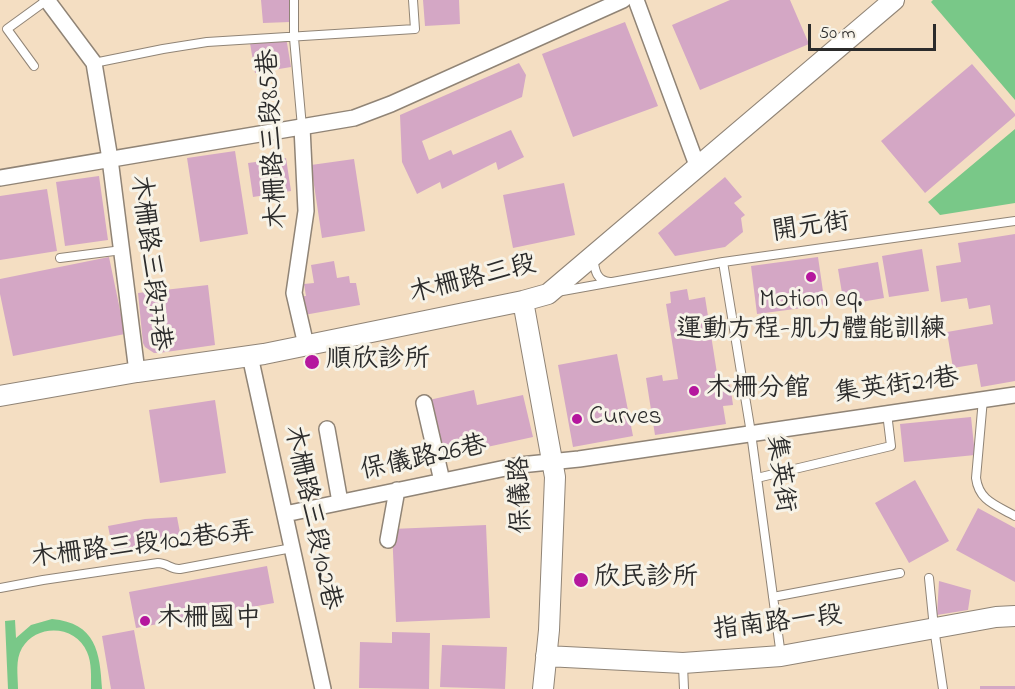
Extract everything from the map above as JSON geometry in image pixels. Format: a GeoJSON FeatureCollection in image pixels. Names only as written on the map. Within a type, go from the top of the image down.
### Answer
{"type":"FeatureCollection","features":[{"type":"Feature","properties":{"kind":"street"},"geometry":{"type":"LineString","coordinates":[[47,0],[94,63]]}},
{"type":"Feature","properties":{"kind":"street"},"geometry":{"type":"LineString","coordinates":[[0,178],[354,118],[391,104],[623,0]]}},
{"type":"Feature","properties":{"kind":"street"},"geometry":{"type":"LineString","coordinates":[[636,0],[698,168]]}},
{"type":"Feature","properties":{"kind":"street","name":"木柵路三段"},"geometry":{"type":"LineString","coordinates":[[0,396],[137,372],[250,356],[548,294],[698,168],[883,6]]}},
{"type":"Feature","properties":{"kind":"street","name":"木柵路三段77巷"},"geometry":{"type":"LineString","coordinates":[[94,63],[110,159],[137,372]]}},
{"type":"Feature","properties":{"kind":"street","name":"木柵路三段85巷"},"geometry":{"type":"LineString","coordinates":[[302,127],[306,212],[294,293],[306,345]]}},
{"type":"Feature","properties":{"kind":"street","name":"保儀路"},"geometry":{"type":"LineString","coordinates":[[523,301],[553,460],[554,495],[543,689]]}},
{"type":"Feature","properties":{"kind":"street","name":"木柵路三段102巷"},"geometry":{"type":"LineString","coordinates":[[250,356],[323,689]]}},
{"type":"Feature","properties":{"kind":"street","name":"集英街21巷"},"geometry":{"type":"LineString","coordinates":[[553,460],[579,459],[1015,395]]}},
{"type":"Feature","properties":{"kind":"street"},"geometry":{"type":"LineString","coordinates":[[424,403],[442,481]]}},
{"type":"Feature","properties":{"kind":"street","name":"保儀路26巷"},"geometry":{"type":"LineString","coordinates":[[327,429],[339,502]]}},
{"type":"Feature","properties":{"kind":"street","name":"保儀路26巷"},"geometry":{"type":"LineString","coordinates":[[285,514],[553,460]]}},
{"type":"Feature","properties":{"kind":"street"},"geometry":{"type":"LineString","coordinates":[[388,540],[397,490]]}},
{"type":"Feature","properties":{"kind":"street","name":"指南路一段"},"geometry":{"type":"LineString","coordinates":[[546,656],[683,663],[781,656],[996,617],[1015,616]]}},
{"type":"Feature","properties":{"kind":"lane"},"geometry":{"type":"LineString","coordinates":[[34,66],[7,29],[47,0]]}},
{"type":"Feature","properties":{"kind":"lane","name":"木柵路三段85巷"},"geometry":{"type":"LineString","coordinates":[[294,0],[294,38],[302,127]]}},
{"type":"Feature","properties":{"kind":"lane"},"geometry":{"type":"LineString","coordinates":[[94,63],[163,48],[207,42],[415,29],[413,0]]}},
{"type":"Feature","properties":{"kind":"lane","name":"開元街"},"geometry":{"type":"LineString","coordinates":[[548,294],[723,262],[1015,221]]}},
{"type":"Feature","properties":{"kind":"lane"},"geometry":{"type":"LineString","coordinates":[[60,258],[122,250]]}},
{"type":"Feature","properties":{"kind":"lane"},"geometry":{"type":"LineString","coordinates":[[593,257],[599,278],[603,281],[614,282]]}},
{"type":"Feature","properties":{"kind":"lane","name":"集英街"},"geometry":{"type":"LineString","coordinates":[[723,262],[751,434],[781,656]]}},
{"type":"Feature","properties":{"kind":"lane"},"geometry":{"type":"LineString","coordinates":[[983,399],[977,490],[983,498],[1015,516]]}},
{"type":"Feature","properties":{"kind":"lane"},"geometry":{"type":"LineString","coordinates":[[757,478],[891,446],[887,414]]}},
{"type":"Feature","properties":{"kind":"lane","name":"木柵路三段102巷6弄"},"geometry":{"type":"LineString","coordinates":[[0,588],[158,563],[180,569],[292,548]]}},
{"type":"Feature","properties":{"kind":"lane"},"geometry":{"type":"LineString","coordinates":[[773,597],[900,573]]}},
{"type":"Feature","properties":{"kind":"lane"},"geometry":{"type":"LineString","coordinates":[[929,578],[943,689]]}},
{"type":"Feature","properties":{"kind":"lane"},"geometry":{"type":"LineString","coordinates":[[683,663],[684,689]]}},
{"type":"Feature","properties":{"kind":"green space"},"geometry":{"type":"Polygon","coordinates":[[[933,0],[1015,0],[1015,100],[931,2],[933,0]]]}},
{"type":"Feature","properties":{"kind":"green space"},"geometry":{"type":"Polygon","coordinates":[[[1015,129],[1015,203],[940,215],[928,202],[1015,129]]]}},
{"type":"Feature","properties":{"kind":"green space"},"geometry":{"type":"Polygon","coordinates":[[[52,619],[78,626],[87,633],[93,642],[100,663],[102,689],[91,689],[90,661],[82,643],[66,632],[56,630],[37,634],[22,648],[17,668],[18,689],[8,689],[5,621],[15,620],[16,638],[31,625],[52,619]]]}},
{"type":"Feature","properties":{"kind":"building"},"geometry":{"type":"Polygon","coordinates":[[[261,0],[289,0],[290,22],[263,23],[261,0]]]}},
{"type":"Feature","properties":{"kind":"building"},"geometry":{"type":"Polygon","coordinates":[[[423,0],[459,0],[460,24],[425,26],[423,0]]]}},
{"type":"Feature","properties":{"kind":"building"},"geometry":{"type":"Polygon","coordinates":[[[730,0],[790,0],[809,44],[700,90],[672,25],[730,0]]]}},
{"type":"Feature","properties":{"kind":"building"},"geometry":{"type":"Polygon","coordinates":[[[625,22],[658,106],[573,137],[542,54],[625,22]]]}},
{"type":"Feature","properties":{"kind":"building"},"geometry":{"type":"Polygon","coordinates":[[[286,37],[291,67],[255,73],[250,43],[286,37]]]}},
{"type":"Feature","properties":{"kind":"building"},"geometry":{"type":"Polygon","coordinates":[[[519,63],[526,75],[522,97],[422,141],[429,160],[451,150],[453,155],[511,130],[524,157],[498,170],[496,162],[442,189],[440,182],[417,194],[402,162],[400,115],[519,63]]]}},
{"type":"Feature","properties":{"kind":"building"},"geometry":{"type":"Polygon","coordinates":[[[972,64],[1015,116],[925,193],[881,141],[972,64]]]}},
{"type":"Feature","properties":{"kind":"building"},"geometry":{"type":"Polygon","coordinates":[[[235,151],[248,234],[200,242],[187,158],[235,151]]]}},
{"type":"Feature","properties":{"kind":"building"},"geometry":{"type":"Polygon","coordinates":[[[286,158],[291,191],[253,197],[248,163],[286,158]]]}},
{"type":"Feature","properties":{"kind":"building"},"geometry":{"type":"Polygon","coordinates":[[[354,159],[365,231],[322,238],[311,165],[354,159]]]}},
{"type":"Feature","properties":{"kind":"building"},"geometry":{"type":"Polygon","coordinates":[[[99,176],[108,240],[65,246],[56,182],[99,176]]]}},
{"type":"Feature","properties":{"kind":"building"},"geometry":{"type":"Polygon","coordinates":[[[725,177],[742,197],[734,203],[745,215],[741,218],[743,232],[725,247],[675,256],[658,233],[725,177]]]}},
{"type":"Feature","properties":{"kind":"building"},"geometry":{"type":"Polygon","coordinates":[[[564,183],[575,235],[513,248],[503,195],[564,183]]]}},
{"type":"Feature","properties":{"kind":"building"},"geometry":{"type":"Polygon","coordinates":[[[47,189],[57,251],[0,260],[0,196],[47,189]]]}},
{"type":"Feature","properties":{"kind":"building"},"geometry":{"type":"Polygon","coordinates":[[[1015,234],[1015,381],[981,387],[977,364],[953,368],[947,332],[993,324],[990,305],[969,309],[967,298],[941,302],[936,266],[961,262],[958,243],[1015,234]]]}},
{"type":"Feature","properties":{"kind":"building"},"geometry":{"type":"Polygon","coordinates":[[[922,249],[929,291],[889,297],[882,256],[922,249]]]}},
{"type":"Feature","properties":{"kind":"building"},"geometry":{"type":"Polygon","coordinates":[[[109,257],[125,334],[13,356],[0,294],[0,279],[109,257]]]}},
{"type":"Feature","properties":{"kind":"building"},"geometry":{"type":"Polygon","coordinates":[[[818,257],[825,305],[757,314],[751,266],[818,257]]]}},
{"type":"Feature","properties":{"kind":"building"},"geometry":{"type":"Polygon","coordinates":[[[334,261],[337,278],[349,276],[350,283],[356,283],[360,305],[304,315],[301,296],[306,296],[304,284],[314,283],[311,265],[334,261]]]}},
{"type":"Feature","properties":{"kind":"building"},"geometry":{"type":"Polygon","coordinates":[[[878,262],[884,298],[844,305],[838,269],[878,262]]]}},
{"type":"Feature","properties":{"kind":"building"},"geometry":{"type":"Polygon","coordinates":[[[208,285],[215,345],[159,353],[154,353],[145,347],[138,293],[208,285]]]}},
{"type":"Feature","properties":{"kind":"building"},"geometry":{"type":"Polygon","coordinates":[[[687,289],[689,300],[705,297],[719,386],[730,384],[733,405],[723,406],[726,424],[655,435],[646,378],[662,375],[663,381],[678,379],[666,304],[671,303],[670,292],[687,289]]]}},
{"type":"Feature","properties":{"kind":"building"},"geometry":{"type":"Polygon","coordinates":[[[617,354],[633,436],[573,447],[558,365],[617,354]]]}},
{"type":"Feature","properties":{"kind":"building"},"geometry":{"type":"Polygon","coordinates":[[[474,390],[477,405],[523,395],[533,437],[441,457],[429,400],[474,390]]]}},
{"type":"Feature","properties":{"kind":"building"},"geometry":{"type":"Polygon","coordinates":[[[215,400],[226,473],[160,483],[149,410],[215,400]]]}},
{"type":"Feature","properties":{"kind":"building"},"geometry":{"type":"Polygon","coordinates":[[[971,417],[975,455],[904,462],[900,424],[971,417]]]}},
{"type":"Feature","properties":{"kind":"building"},"geometry":{"type":"Polygon","coordinates":[[[915,480],[949,541],[909,563],[875,503],[915,480]]]}},
{"type":"Feature","properties":{"kind":"building"},"geometry":{"type":"Polygon","coordinates":[[[978,508],[1015,528],[1015,582],[956,550],[978,508]]]}},
{"type":"Feature","properties":{"kind":"building"},"geometry":{"type":"Polygon","coordinates":[[[177,517],[181,538],[113,551],[108,526],[145,519],[177,517]]]}},
{"type":"Feature","properties":{"kind":"building"},"geometry":{"type":"Polygon","coordinates":[[[486,525],[490,618],[396,622],[392,529],[486,525]]]}},
{"type":"Feature","properties":{"kind":"building"},"geometry":{"type":"Polygon","coordinates":[[[267,566],[274,603],[136,628],[129,592],[267,566]]]}},
{"type":"Feature","properties":{"kind":"building"},"geometry":{"type":"Polygon","coordinates":[[[939,581],[971,590],[968,610],[937,615],[939,581]]]}},
{"type":"Feature","properties":{"kind":"building"},"geometry":{"type":"Polygon","coordinates":[[[134,630],[145,689],[111,689],[102,636],[134,630]]]}},
{"type":"Feature","properties":{"kind":"building"},"geometry":{"type":"Polygon","coordinates":[[[392,632],[430,633],[429,689],[359,688],[360,642],[392,643],[392,632]]]}},
{"type":"Feature","properties":{"kind":"building"},"geometry":{"type":"Polygon","coordinates":[[[442,645],[507,647],[505,689],[440,687],[442,645]]]}},
{"type":"Feature","properties":{"kind":"building"},"geometry":{"type":"Polygon","coordinates":[[[980,686],[1015,686],[1015,689],[980,689],[980,686]]]}},
{"type":"Feature","properties":{"kind":"place","name":"Motion eq. 運動方程-肌力體能訓練"},"geometry":{"type":"Point","coordinates":[811,277]}},
{"type":"Feature","properties":{"kind":"place","name":"順欣診所"},"geometry":{"type":"Point","coordinates":[312,362]}},
{"type":"Feature","properties":{"kind":"place","name":"木柵分館"},"geometry":{"type":"Point","coordinates":[694,391]}},
{"type":"Feature","properties":{"kind":"place","name":"Curves"},"geometry":{"type":"Point","coordinates":[577,419]}},
{"type":"Feature","properties":{"kind":"place","name":"欣民診所"},"geometry":{"type":"Point","coordinates":[581,580]}},
{"type":"Feature","properties":{"kind":"place","name":"木柵國中"},"geometry":{"type":"Point","coordinates":[145,621]}}]}
